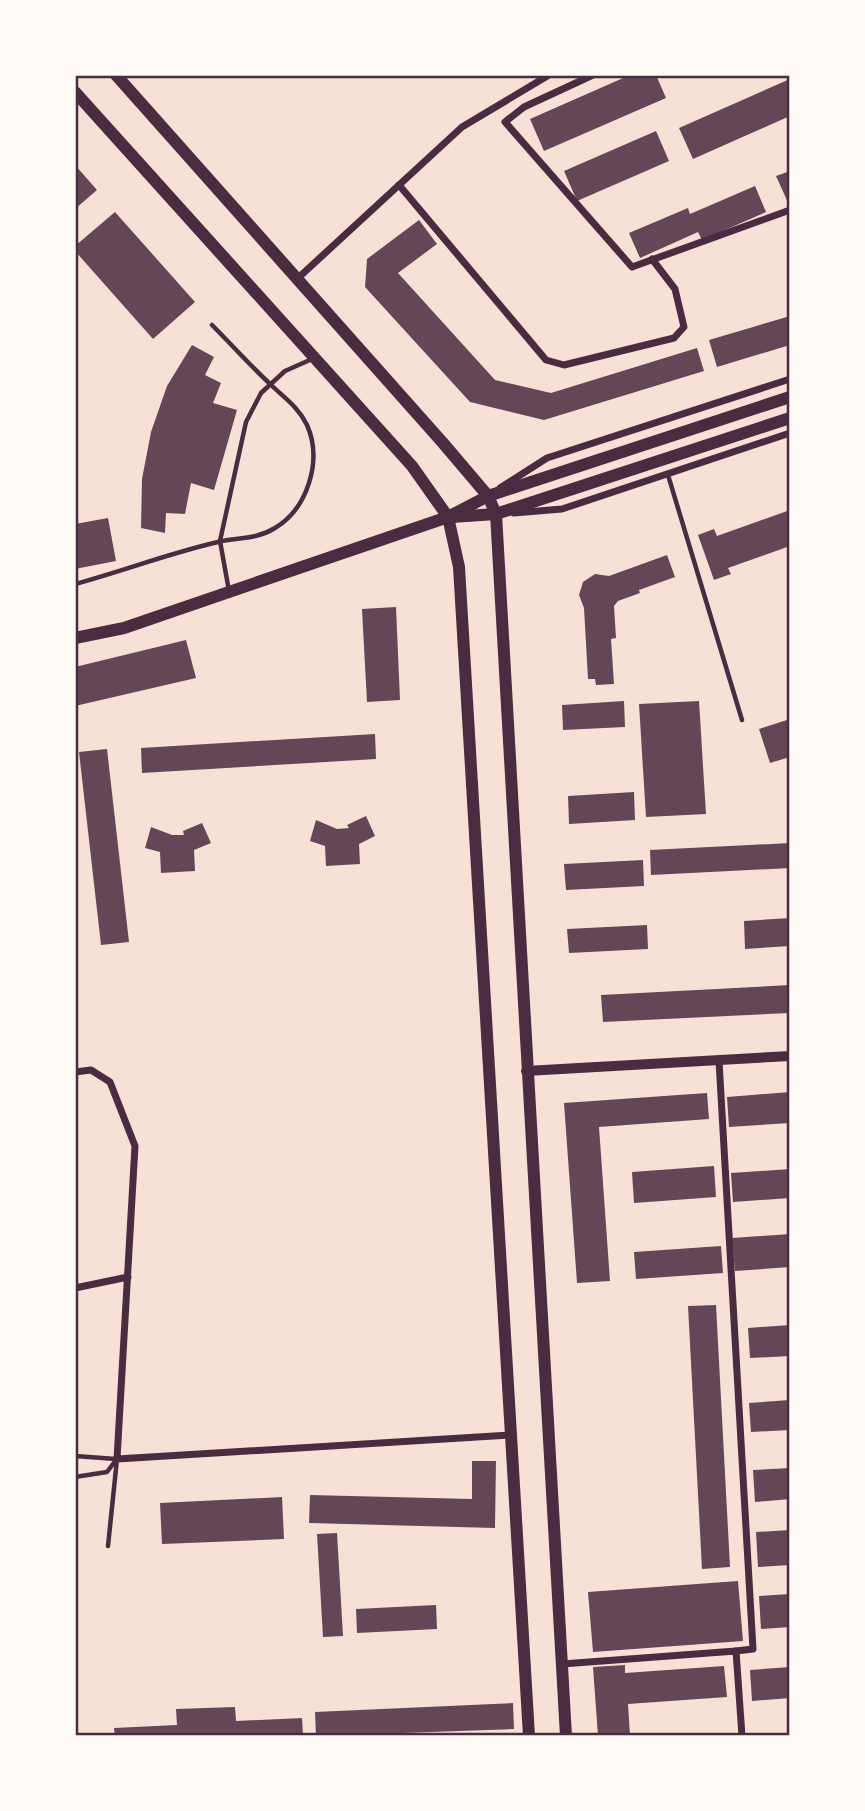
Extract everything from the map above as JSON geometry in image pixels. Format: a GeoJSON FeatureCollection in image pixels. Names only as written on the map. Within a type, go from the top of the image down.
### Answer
{"type":"FeatureCollection","features":[{"type":"Feature","properties":{"kind":"main road"},"geometry":{"type":"LineString","coordinates":[[116,75],[488,496],[495,514],[566,1736]]}},
{"type":"Feature","properties":{"kind":"main road"},"geometry":{"type":"LineString","coordinates":[[75,92],[412,466],[448,517],[459,567],[529,1736]]}},
{"type":"Feature","properties":{"kind":"main road"},"geometry":{"type":"LineString","coordinates":[[75,638],[124,628],[448,517],[488,496],[790,397]]}},
{"type":"Feature","properties":{"kind":"main road"},"geometry":{"type":"LineString","coordinates":[[448,517],[495,514],[790,418]]}},
{"type":"Feature","properties":{"kind":"street"},"geometry":{"type":"LineString","coordinates":[[296,280],[462,127],[549,75]]}},
{"type":"Feature","properties":{"kind":"street"},"geometry":{"type":"LineString","coordinates":[[593,75],[524,107],[505,122],[632,267],[790,209]]}},
{"type":"Feature","properties":{"kind":"street"},"geometry":{"type":"LineString","coordinates":[[399,185],[546,360],[564,365],[674,338],[684,327],[675,289],[652,259]]}},
{"type":"Feature","properties":{"kind":"street"},"geometry":{"type":"LineString","coordinates":[[488,496],[547,458],[790,379]]}},
{"type":"Feature","properties":{"kind":"street"},"geometry":{"type":"LineString","coordinates":[[495,514],[562,509],[790,433]]}},
{"type":"Feature","properties":{"kind":"street"},"geometry":{"type":"LineString","coordinates":[[526,1071],[790,1056]]}},
{"type":"Feature","properties":{"kind":"street"},"geometry":{"type":"LineString","coordinates":[[562,1664],[753,1649],[719,1060]]}},
{"type":"Feature","properties":{"kind":"street"},"geometry":{"type":"LineString","coordinates":[[75,1072],[92,1070],[110,1082],[135,1146],[117,1460],[511,1435]]}},
{"type":"Feature","properties":{"kind":"street"},"geometry":{"type":"LineString","coordinates":[[75,1288],[128,1277]]}},
{"type":"Feature","properties":{"kind":"street"},"geometry":{"type":"LineString","coordinates":[[736,1651],[742,1736]]}},
{"type":"Feature","properties":{"kind":"lane"},"geometry":{"type":"LineString","coordinates":[[75,584],[220,541],[249,540],[275,528],[296,509],[310,483],[314,455],[308,427],[293,402],[270,384],[212,326]]}},
{"type":"Feature","properties":{"kind":"lane"},"geometry":{"type":"LineString","coordinates":[[229,592],[220,541],[246,422],[261,393],[270,384],[285,371],[315,358]]}},
{"type":"Feature","properties":{"kind":"lane"},"geometry":{"type":"LineString","coordinates":[[668,474],[742,719]]}},
{"type":"Feature","properties":{"kind":"lane"},"geometry":{"type":"LineString","coordinates":[[75,1457],[117,1460]]}},
{"type":"Feature","properties":{"kind":"lane"},"geometry":{"type":"LineString","coordinates":[[75,1477],[107,1472],[117,1460]]}},
{"type":"Feature","properties":{"kind":"lane"},"geometry":{"type":"LineString","coordinates":[[108,1546],[117,1460]]}},
{"type":"Feature","properties":{"kind":"building"},"geometry":{"type":"Polygon","coordinates":[[[630,75],[656,75],[666,98],[544,151],[530,119],[630,75]]]}},
{"type":"Feature","properties":{"kind":"building"},"geometry":{"type":"Polygon","coordinates":[[[790,79],[790,116],[693,159],[679,128],[790,79]]]}},
{"type":"Feature","properties":{"kind":"building"},"geometry":{"type":"Polygon","coordinates":[[[656,131],[669,161],[577,201],[564,171],[656,131]]]}},
{"type":"Feature","properties":{"kind":"building"},"geometry":{"type":"Polygon","coordinates":[[[75,165],[97,190],[75,209],[75,165]]]}},
{"type":"Feature","properties":{"kind":"building"},"geometry":{"type":"Polygon","coordinates":[[[790,171],[790,207],[776,176],[790,171]]]}},
{"type":"Feature","properties":{"kind":"building"},"geometry":{"type":"Polygon","coordinates":[[[755,186],[766,212],[702,240],[698,232],[640,258],[629,233],[688,208],[690,214],[755,186]]]}},
{"type":"Feature","properties":{"kind":"building"},"geometry":{"type":"Polygon","coordinates":[[[115,212],[195,302],[153,339],[75,251],[75,246],[115,212]]]}},
{"type":"Feature","properties":{"kind":"building"},"geometry":{"type":"Polygon","coordinates":[[[419,220],[437,244],[398,273],[495,380],[551,393],[697,348],[704,371],[544,420],[470,402],[365,287],[367,259],[419,220]]]}},
{"type":"Feature","properties":{"kind":"building"},"geometry":{"type":"Polygon","coordinates":[[[790,316],[790,345],[717,367],[709,340],[790,316]]]}},
{"type":"Feature","properties":{"kind":"building"},"geometry":{"type":"Polygon","coordinates":[[[192,345],[214,357],[205,375],[221,383],[213,403],[237,410],[214,490],[191,483],[185,514],[166,513],[165,533],[141,528],[142,479],[151,432],[167,386],[192,345]]]}},
{"type":"Feature","properties":{"kind":"building"},"geometry":{"type":"Polygon","coordinates":[[[790,510],[790,546],[728,568],[731,574],[714,580],[698,535],[714,529],[717,536],[790,510]]]}},
{"type":"Feature","properties":{"kind":"building"},"geometry":{"type":"Polygon","coordinates":[[[108,518],[116,561],[75,569],[75,524],[108,518]]]}},
{"type":"Feature","properties":{"kind":"building"},"geometry":{"type":"Polygon","coordinates":[[[667,555],[675,577],[639,590],[640,593],[618,601],[614,606],[616,638],[611,639],[614,684],[596,685],[595,679],[588,679],[584,608],[579,595],[583,582],[595,574],[609,576],[667,555]]]}},
{"type":"Feature","properties":{"kind":"building"},"geometry":{"type":"Polygon","coordinates":[[[396,607],[400,700],[367,702],[362,609],[396,607]]]}},
{"type":"Feature","properties":{"kind":"building"},"geometry":{"type":"Polygon","coordinates":[[[186,640],[196,678],[75,706],[75,667],[186,640]]]}},
{"type":"Feature","properties":{"kind":"building"},"geometry":{"type":"Polygon","coordinates":[[[624,701],[625,727],[563,730],[562,705],[624,701]]]}},
{"type":"Feature","properties":{"kind":"building"},"geometry":{"type":"Polygon","coordinates":[[[699,701],[706,814],[646,817],[639,704],[699,701]]]}},
{"type":"Feature","properties":{"kind":"building"},"geometry":{"type":"Polygon","coordinates":[[[790,719],[790,757],[770,763],[759,729],[790,719]]]}},
{"type":"Feature","properties":{"kind":"building"},"geometry":{"type":"Polygon","coordinates":[[[375,734],[376,759],[142,773],[141,748],[375,734]]]}},
{"type":"Feature","properties":{"kind":"building"},"geometry":{"type":"Polygon","coordinates":[[[107,749],[129,942],[101,945],[79,752],[107,749]]]}},
{"type":"Feature","properties":{"kind":"building"},"geometry":{"type":"Polygon","coordinates":[[[634,792],[635,820],[569,824],[568,796],[634,792]]]}},
{"type":"Feature","properties":{"kind":"building"},"geometry":{"type":"Polygon","coordinates":[[[366,816],[375,836],[359,844],[360,864],[326,866],[325,846],[310,841],[316,820],[337,829],[349,828],[347,825],[366,816]]]}},
{"type":"Feature","properties":{"kind":"building"},"geometry":{"type":"Polygon","coordinates":[[[202,823],[211,843],[194,850],[195,871],[161,873],[160,852],[145,848],[151,827],[172,835],[184,835],[183,831],[202,823]]]}},
{"type":"Feature","properties":{"kind":"building"},"geometry":{"type":"Polygon","coordinates":[[[790,843],[790,868],[651,875],[650,850],[790,843]]]}},
{"type":"Feature","properties":{"kind":"building"},"geometry":{"type":"Polygon","coordinates":[[[643,860],[644,886],[566,890],[564,864],[643,860]]]}},
{"type":"Feature","properties":{"kind":"building"},"geometry":{"type":"Polygon","coordinates":[[[790,918],[790,946],[745,949],[744,921],[790,918]]]}},
{"type":"Feature","properties":{"kind":"building"},"geometry":{"type":"Polygon","coordinates":[[[647,925],[648,949],[569,953],[567,929],[647,925]]]}},
{"type":"Feature","properties":{"kind":"building"},"geometry":{"type":"Polygon","coordinates":[[[790,985],[790,1013],[603,1022],[601,995],[790,985]]]}},
{"type":"Feature","properties":{"kind":"building"},"geometry":{"type":"Polygon","coordinates":[[[790,1092],[790,1123],[729,1127],[727,1097],[790,1092]]]}},
{"type":"Feature","properties":{"kind":"building"},"geometry":{"type":"Polygon","coordinates":[[[707,1093],[709,1119],[599,1127],[610,1281],[577,1283],[564,1103],[707,1093]]]}},
{"type":"Feature","properties":{"kind":"building"},"geometry":{"type":"Polygon","coordinates":[[[714,1166],[716,1197],[634,1203],[632,1172],[714,1166]]]}},
{"type":"Feature","properties":{"kind":"building"},"geometry":{"type":"Polygon","coordinates":[[[790,1169],[790,1198],[733,1202],[731,1173],[790,1169]]]}},
{"type":"Feature","properties":{"kind":"building"},"geometry":{"type":"Polygon","coordinates":[[[790,1234],[790,1267],[735,1271],[732,1238],[790,1234]]]}},
{"type":"Feature","properties":{"kind":"building"},"geometry":{"type":"Polygon","coordinates":[[[721,1246],[723,1273],[636,1279],[634,1252],[721,1246]]]}},
{"type":"Feature","properties":{"kind":"building"},"geometry":{"type":"Polygon","coordinates":[[[716,1305],[730,1567],[702,1569],[688,1306],[716,1305]]]}},
{"type":"Feature","properties":{"kind":"building"},"geometry":{"type":"Polygon","coordinates":[[[790,1325],[790,1356],[750,1358],[748,1328],[790,1325]]]}},
{"type":"Feature","properties":{"kind":"building"},"geometry":{"type":"Polygon","coordinates":[[[790,1400],[790,1430],[751,1432],[749,1403],[790,1400]]]}},
{"type":"Feature","properties":{"kind":"building"},"geometry":{"type":"Polygon","coordinates":[[[472,1461],[496,1461],[495,1528],[309,1523],[310,1495],[472,1499],[472,1461]]]}},
{"type":"Feature","properties":{"kind":"building"},"geometry":{"type":"Polygon","coordinates":[[[790,1468],[790,1499],[755,1502],[753,1470],[790,1468]]]}},
{"type":"Feature","properties":{"kind":"building"},"geometry":{"type":"Polygon","coordinates":[[[282,1497],[284,1539],[162,1544],[160,1503],[282,1497]]]}},
{"type":"Feature","properties":{"kind":"building"},"geometry":{"type":"Polygon","coordinates":[[[790,1530],[790,1565],[758,1567],[756,1532],[790,1530]]]}},
{"type":"Feature","properties":{"kind":"building"},"geometry":{"type":"Polygon","coordinates":[[[337,1533],[343,1636],[323,1637],[317,1534],[337,1533]]]}},
{"type":"Feature","properties":{"kind":"building"},"geometry":{"type":"Polygon","coordinates":[[[738,1581],[743,1641],[593,1652],[588,1592],[738,1581]]]}},
{"type":"Feature","properties":{"kind":"building"},"geometry":{"type":"Polygon","coordinates":[[[790,1594],[790,1627],[761,1629],[759,1596],[790,1594]]]}},
{"type":"Feature","properties":{"kind":"building"},"geometry":{"type":"Polygon","coordinates":[[[436,1605],[437,1629],[357,1633],[356,1609],[436,1605]]]}},
{"type":"Feature","properties":{"kind":"building"},"geometry":{"type":"Polygon","coordinates":[[[625,1665],[625,1673],[724,1666],[727,1697],[628,1704],[630,1736],[598,1736],[593,1667],[625,1665]]]}},
{"type":"Feature","properties":{"kind":"building"},"geometry":{"type":"Polygon","coordinates":[[[790,1667],[790,1698],[752,1701],[750,1670],[790,1667]]]}},
{"type":"Feature","properties":{"kind":"building"},"geometry":{"type":"Polygon","coordinates":[[[513,1703],[514,1729],[316,1736],[315,1712],[513,1703]]]}},
{"type":"Feature","properties":{"kind":"building"},"geometry":{"type":"Polygon","coordinates":[[[235,1707],[236,1721],[302,1718],[303,1736],[115,1736],[114,1728],[177,1725],[176,1709],[235,1707]]]}}]}
